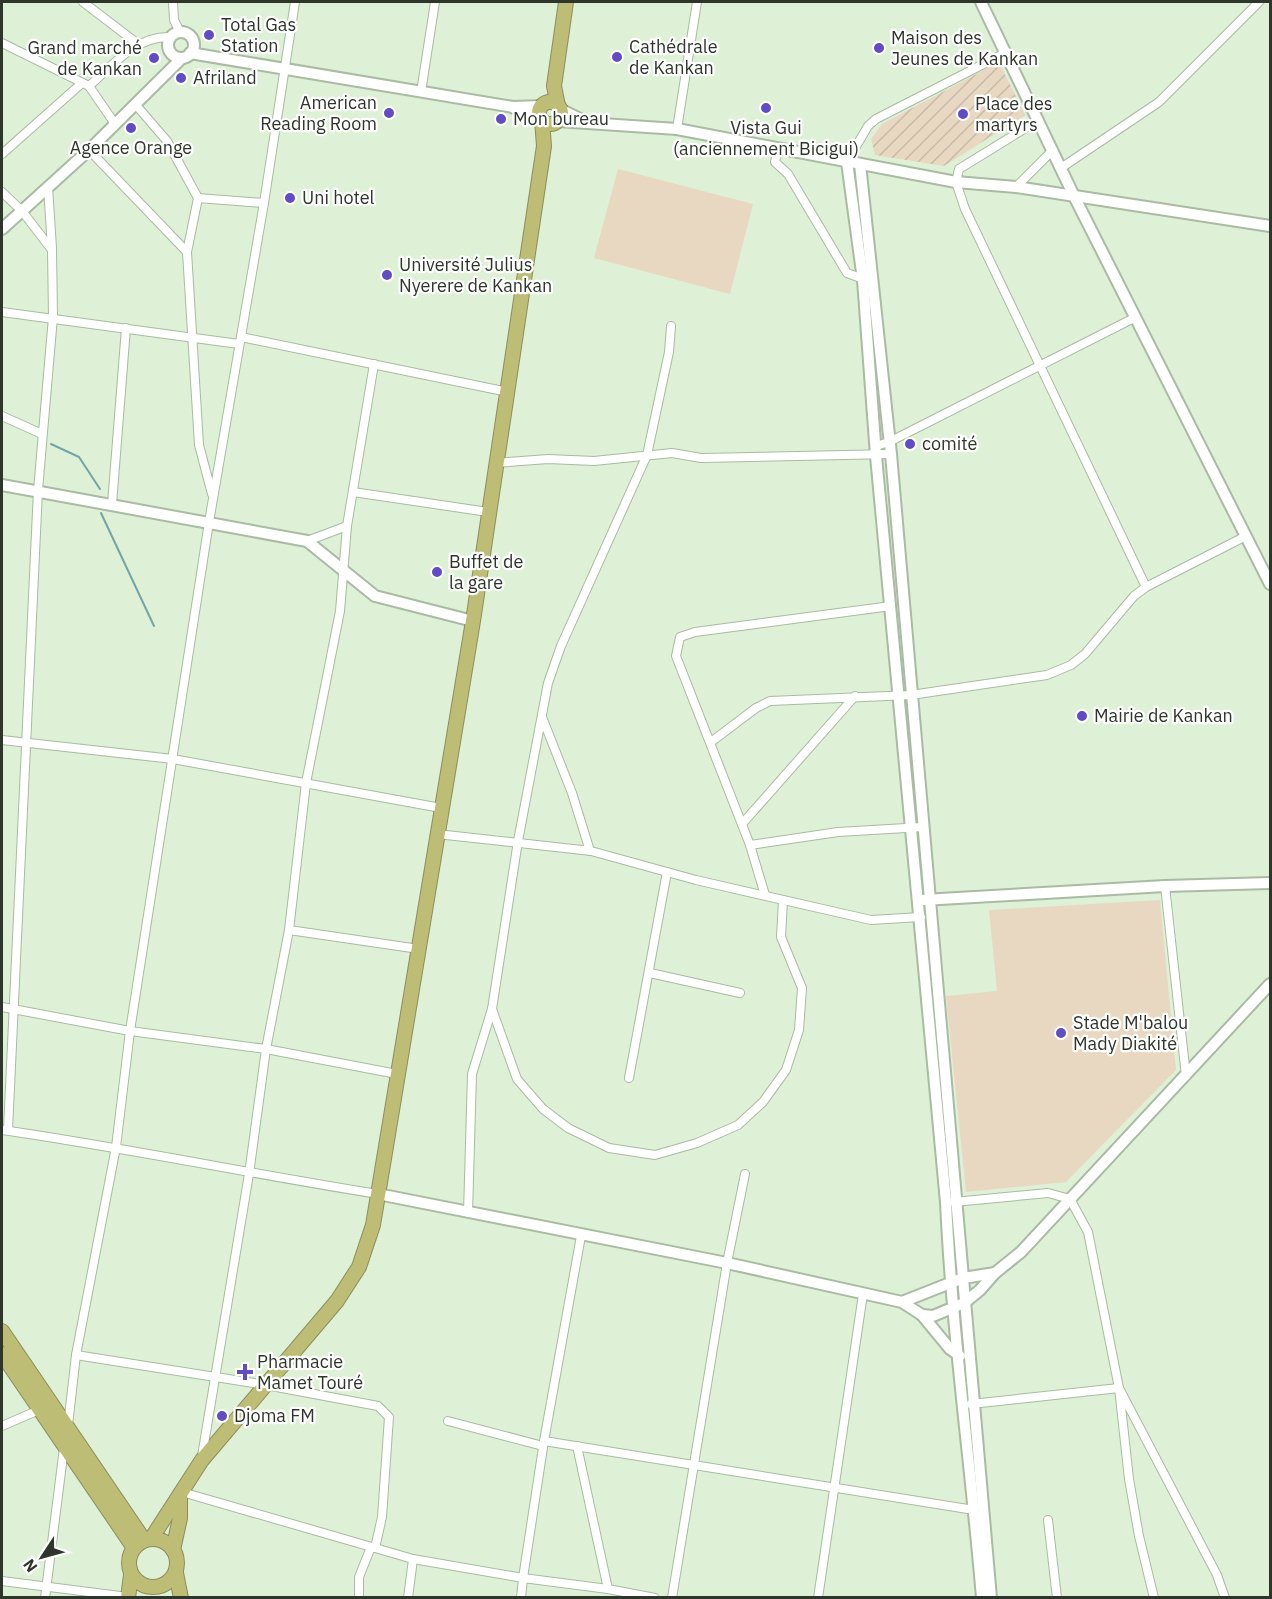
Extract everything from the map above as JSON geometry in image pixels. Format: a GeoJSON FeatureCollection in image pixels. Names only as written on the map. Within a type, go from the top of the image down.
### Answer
{"type":"FeatureCollection","features":[{"type":"Feature","properties":{"kind":"highway"},"geometry":{"type":"LineString","coordinates":[[176,1573],[166,1592],[143,1592],[131,1575],[128,1566],[143,1542],[181,1494],[202,1460],[337,1301],[359,1267],[373,1225],[473,621],[566,2]]}},
{"type":"Feature","properties":{"kind":"highway"},"geometry":{"type":"LineString","coordinates":[[2,1331],[4,1348],[39,1410],[65,1446],[143,1542]]}},
{"type":"Feature","properties":{"kind":"highway"},"geometry":{"type":"LineString","coordinates":[[4,1348],[67,1430],[143,1542]]}},
{"type":"Feature","properties":{"kind":"highway"},"geometry":{"type":"LineString","coordinates":[[173,1550],[180,1518],[181,1494]]}},
{"type":"Feature","properties":{"kind":"highway"},"geometry":{"type":"LineString","coordinates":[[143,1542],[163,1541],[173,1550],[177,1557],[176,1573],[181,1598]]}},
{"type":"Feature","properties":{"kind":"highway"},"geometry":{"type":"LineString","coordinates":[[128,1597],[131,1575]]}},
{"type":"Feature","properties":{"kind":"main road"},"geometry":{"type":"LineString","coordinates":[[981,2],[1007,52],[1037,121],[1074,196],[1270,584]]}},
{"type":"Feature","properties":{"kind":"main road"},"geometry":{"type":"LineString","coordinates":[[2,229],[89,150],[186,56],[192,39],[175,34],[169,51],[186,56],[513,107],[586,122],[677,129],[956,182],[1016,187],[1270,226]]}},
{"type":"Feature","properties":{"kind":"main road"},"geometry":{"type":"LineString","coordinates":[[847,162],[868,281],[891,454],[906,695],[951,1202],[952,1310],[963,1357],[991,1598]]}},
{"type":"Feature","properties":{"kind":"main road"},"geometry":{"type":"LineString","coordinates":[[860,164],[876,451],[891,606],[906,695]]}},
{"type":"Feature","properties":{"kind":"main road"},"geometry":{"type":"LineString","coordinates":[[2,485],[307,541],[375,596],[473,621]]}},
{"type":"Feature","properties":{"kind":"main road"},"geometry":{"type":"LineString","coordinates":[[924,900],[1165,886],[1270,883]]}},
{"type":"Feature","properties":{"kind":"main road"},"geometry":{"type":"LineString","coordinates":[[924,900],[921,917],[951,1202],[963,1278],[963,1357]]}},
{"type":"Feature","properties":{"kind":"main road"},"geometry":{"type":"LineString","coordinates":[[922,1315],[933,1316],[952,1310],[964,1303],[1021,1252],[1270,984]]}},
{"type":"Feature","properties":{"kind":"main road"},"geometry":{"type":"LineString","coordinates":[[378,1194],[581,1236],[727,1263],[902,1302],[922,1315],[963,1357]]}},
{"type":"Feature","properties":{"kind":"main road"},"geometry":{"type":"LineString","coordinates":[[902,1302],[963,1278],[995,1273]]}},
{"type":"Feature","properties":{"kind":"main road"},"geometry":{"type":"LineString","coordinates":[[969,1403],[974,1510],[982,1598]]}},
{"type":"Feature","properties":{"kind":"street"},"geometry":{"type":"LineString","coordinates":[[83,2],[138,44]]}},
{"type":"Feature","properties":{"kind":"street"},"geometry":{"type":"LineString","coordinates":[[2,154],[85,84],[138,44],[156,36],[175,34],[173,2]]}},
{"type":"Feature","properties":{"kind":"street"},"geometry":{"type":"LineString","coordinates":[[45,1598],[76,1355],[116,1147],[130,1031],[208,522],[287,70],[295,2]]}},
{"type":"Feature","properties":{"kind":"street"},"geometry":{"type":"LineString","coordinates":[[421,92],[435,2]]}},
{"type":"Feature","properties":{"kind":"street"},"geometry":{"type":"LineString","coordinates":[[677,129],[697,2]]}},
{"type":"Feature","properties":{"kind":"street"},"geometry":{"type":"LineString","coordinates":[[1061,168],[1159,102],[1258,2]]}},
{"type":"Feature","properties":{"kind":"street"},"geometry":{"type":"LineString","coordinates":[[2,43],[85,84],[115,124]]}},
{"type":"Feature","properties":{"kind":"street"},"geometry":{"type":"LineString","coordinates":[[847,162],[868,126],[876,119],[1007,52]]}},
{"type":"Feature","properties":{"kind":"street"},"geometry":{"type":"LineString","coordinates":[[136,105],[167,141],[198,198],[187,252],[199,445],[213,498]]}},
{"type":"Feature","properties":{"kind":"street"},"geometry":{"type":"LineString","coordinates":[[1037,121],[959,169],[956,182],[965,209],[1039,367],[1146,587]]}},
{"type":"Feature","properties":{"kind":"street"},"geometry":{"type":"LineString","coordinates":[[778,147],[775,162],[788,174],[847,273],[868,281]]}},
{"type":"Feature","properties":{"kind":"street"},"geometry":{"type":"LineString","coordinates":[[854,147],[860,164]]}},
{"type":"Feature","properties":{"kind":"street"},"geometry":{"type":"LineString","coordinates":[[89,150],[187,252]]}},
{"type":"Feature","properties":{"kind":"street"},"geometry":{"type":"LineString","coordinates":[[1016,187],[1052,151]]}},
{"type":"Feature","properties":{"kind":"street"},"geometry":{"type":"LineString","coordinates":[[48,187],[53,318],[38,490],[5,1130],[116,1147],[249,1174],[378,1194]]}},
{"type":"Feature","properties":{"kind":"street"},"geometry":{"type":"LineString","coordinates":[[2,192],[22,211],[52,250]]}},
{"type":"Feature","properties":{"kind":"street"},"geometry":{"type":"LineString","coordinates":[[198,198],[264,203]]}},
{"type":"Feature","properties":{"kind":"street"},"geometry":{"type":"LineString","coordinates":[[2,312],[194,337],[240,340],[374,364],[508,392]]}},
{"type":"Feature","properties":{"kind":"street"},"geometry":{"type":"LineString","coordinates":[[876,451],[889,442],[1136,317]]}},
{"type":"Feature","properties":{"kind":"street"},"geometry":{"type":"LineString","coordinates":[[468,1213],[472,1074],[492,1009],[519,841],[548,683],[561,646],[647,455],[669,352],[671,326]]}},
{"type":"Feature","properties":{"kind":"street"},"geometry":{"type":"LineString","coordinates":[[112,504],[126,328]]}},
{"type":"Feature","properties":{"kind":"street"},"geometry":{"type":"LineString","coordinates":[[202,1460],[249,1174],[266,1049],[289,930],[306,783],[340,611],[347,526],[374,364]]}},
{"type":"Feature","properties":{"kind":"street"},"geometry":{"type":"LineString","coordinates":[[2,416],[42,434]]}},
{"type":"Feature","properties":{"kind":"street"},"geometry":{"type":"LineString","coordinates":[[495,463],[548,459],[594,461],[672,453],[701,458],[876,451],[891,454]]}},
{"type":"Feature","properties":{"kind":"street"},"geometry":{"type":"LineString","coordinates":[[353,492],[488,512]]}},
{"type":"Feature","properties":{"kind":"street"},"geometry":{"type":"LineString","coordinates":[[307,541],[347,526]]}},
{"type":"Feature","properties":{"kind":"street"},"geometry":{"type":"LineString","coordinates":[[711,742],[756,708],[770,701],[906,695],[1047,675],[1071,665],[1085,654],[1134,596],[1146,587],[1246,536]]}},
{"type":"Feature","properties":{"kind":"street"},"geometry":{"type":"LineString","coordinates":[[765,895],[750,845],[676,656],[680,637],[695,632],[891,606]]}},
{"type":"Feature","properties":{"kind":"street"},"geometry":{"type":"LineString","coordinates":[[742,824],[855,696]]}},
{"type":"Feature","properties":{"kind":"street"},"geometry":{"type":"LineString","coordinates":[[542,717],[568,783],[590,851]]}},
{"type":"Feature","properties":{"kind":"street"},"geometry":{"type":"LineString","coordinates":[[2,740],[172,759],[441,808]]}},
{"type":"Feature","properties":{"kind":"street"},"geometry":{"type":"LineString","coordinates":[[750,845],[838,831],[918,827]]}},
{"type":"Feature","properties":{"kind":"street"},"geometry":{"type":"LineString","coordinates":[[437,834],[519,841],[590,851],[667,872],[871,920],[921,917]]}},
{"type":"Feature","properties":{"kind":"street"},"geometry":{"type":"LineString","coordinates":[[629,1078],[667,872]]}},
{"type":"Feature","properties":{"kind":"street"},"geometry":{"type":"LineString","coordinates":[[1165,886],[1186,1076]]}},
{"type":"Feature","properties":{"kind":"street"},"geometry":{"type":"LineString","coordinates":[[492,1009],[517,1079],[543,1109],[568,1128],[609,1148],[655,1155],[697,1143],[738,1125],[763,1102],[786,1070],[799,1030],[802,988],[781,938],[783,900]]}},
{"type":"Feature","properties":{"kind":"street"},"geometry":{"type":"LineString","coordinates":[[289,930],[419,949]]}},
{"type":"Feature","properties":{"kind":"street"},"geometry":{"type":"LineString","coordinates":[[650,973],[740,993]]}},
{"type":"Feature","properties":{"kind":"street"},"geometry":{"type":"LineString","coordinates":[[2,1007],[130,1031],[266,1049],[397,1074]]}},
{"type":"Feature","properties":{"kind":"street"},"geometry":{"type":"LineString","coordinates":[[672,1598],[727,1263],[745,1174]]}},
{"type":"Feature","properties":{"kind":"street"},"geometry":{"type":"LineString","coordinates":[[951,1202],[1048,1193],[1070,1199],[1088,1232],[1119,1388],[1129,1479],[1154,1598]]}},
{"type":"Feature","properties":{"kind":"street"},"geometry":{"type":"LineString","coordinates":[[520,1598],[543,1444],[581,1236]]}},
{"type":"Feature","properties":{"kind":"street"},"geometry":{"type":"LineString","coordinates":[[818,1598],[863,1294]]}},
{"type":"Feature","properties":{"kind":"street"},"geometry":{"type":"LineString","coordinates":[[76,1355],[266,1385],[378,1406],[386,1411],[389,1418],[382,1516],[373,1547],[359,1578],[359,1598]]}},
{"type":"Feature","properties":{"kind":"street"},"geometry":{"type":"LineString","coordinates":[[969,1403],[1119,1388]]}},
{"type":"Feature","properties":{"kind":"street"},"geometry":{"type":"LineString","coordinates":[[1119,1388],[1217,1575],[1225,1598]]}},
{"type":"Feature","properties":{"kind":"street"},"geometry":{"type":"LineString","coordinates":[[2,1426],[39,1410]]}},
{"type":"Feature","properties":{"kind":"street"},"geometry":{"type":"LineString","coordinates":[[448,1421],[543,1444],[577,1446],[974,1510]]}},
{"type":"Feature","properties":{"kind":"street"},"geometry":{"type":"LineString","coordinates":[[577,1446],[608,1589]]}},
{"type":"Feature","properties":{"kind":"street"},"geometry":{"type":"LineString","coordinates":[[181,1494],[414,1559],[655,1598]]}},
{"type":"Feature","properties":{"kind":"street"},"geometry":{"type":"LineString","coordinates":[[1048,1520],[1057,1598]]}},
{"type":"Feature","properties":{"kind":"street"},"geometry":{"type":"LineString","coordinates":[[408,1598],[414,1559]]}},
{"type":"Feature","properties":{"kind":"street"},"geometry":{"type":"LineString","coordinates":[[2,1581],[128,1597]]}},
{"type":"Feature","properties":{"kind":"shaded area"},"geometry":{"type":"Polygon","coordinates":[[[999,62],[1025,115],[944,166],[875,155],[871,139],[882,124],[999,62]]]}},
{"type":"Feature","properties":{"kind":"shaded area"},"geometry":{"type":"Polygon","coordinates":[[[618,169],[753,204],[730,294],[594,258],[618,169]]]}},
{"type":"Feature","properties":{"kind":"shaded area","name":"Stade M'balou Mady Diakité"},"geometry":{"type":"Polygon","coordinates":[[[1160,900],[1176,1070],[1066,1182],[966,1192],[946,996],[997,991],[989,910],[1160,900]]]}},
{"type":"Feature","properties":{"kind":"waterway"},"geometry":{"type":"LineString","coordinates":[[51,444],[79,457],[100,489]]}},
{"type":"Feature","properties":{"kind":"waterway"},"geometry":{"type":"LineString","coordinates":[[101,513],[154,626]]}},
{"type":"Feature","properties":{"kind":"place","name":"Total Gas Station"},"geometry":{"type":"Point","coordinates":[209,35]}},
{"type":"Feature","properties":{"kind":"place","name":"Maison des Jeunes de Kankan"},"geometry":{"type":"Point","coordinates":[879,48]}},
{"type":"Feature","properties":{"kind":"place","name":"Cathédrale de Kankan"},"geometry":{"type":"Point","coordinates":[617,57]}},
{"type":"Feature","properties":{"kind":"place","name":"Grand marché de Kankan"},"geometry":{"type":"Point","coordinates":[154,58]}},
{"type":"Feature","properties":{"kind":"place","name":"Afriland"},"geometry":{"type":"Point","coordinates":[181,78]}},
{"type":"Feature","properties":{"kind":"place","name":"Vista Gui (anciennement Bicigui)"},"geometry":{"type":"Point","coordinates":[766,108]}},
{"type":"Feature","properties":{"kind":"place","name":"American Reading Room"},"geometry":{"type":"Point","coordinates":[389,113]}},
{"type":"Feature","properties":{"kind":"place","name":"Place des martyrs"},"geometry":{"type":"Point","coordinates":[963,114]}},
{"type":"Feature","properties":{"kind":"place","name":"Mon bureau"},"geometry":{"type":"Point","coordinates":[501,119]}},
{"type":"Feature","properties":{"kind":"place","name":"Agence Orange"},"geometry":{"type":"Point","coordinates":[131,128]}},
{"type":"Feature","properties":{"kind":"place","name":"Uni hotel"},"geometry":{"type":"Point","coordinates":[290,198]}},
{"type":"Feature","properties":{"kind":"place","name":"Université Julius Nyerere de Kankan"},"geometry":{"type":"Point","coordinates":[387,275]}},
{"type":"Feature","properties":{"kind":"place","name":"comité"},"geometry":{"type":"Point","coordinates":[910,444]}},
{"type":"Feature","properties":{"kind":"place","name":"Buffet de la gare"},"geometry":{"type":"Point","coordinates":[437,572]}},
{"type":"Feature","properties":{"kind":"place","name":"Mairie de Kankan"},"geometry":{"type":"Point","coordinates":[1082,716]}},
{"type":"Feature","properties":{"kind":"place","name":"Stade M'balou Mady Diakité"},"geometry":{"type":"Point","coordinates":[1061,1033]}},
{"type":"Feature","properties":{"kind":"place","name":"Pharmacie Mamet Touré"},"geometry":{"type":"Point","coordinates":[245,1372]}},
{"type":"Feature","properties":{"kind":"place","name":"Djoma FM"},"geometry":{"type":"Point","coordinates":[222,1416]}}]}
